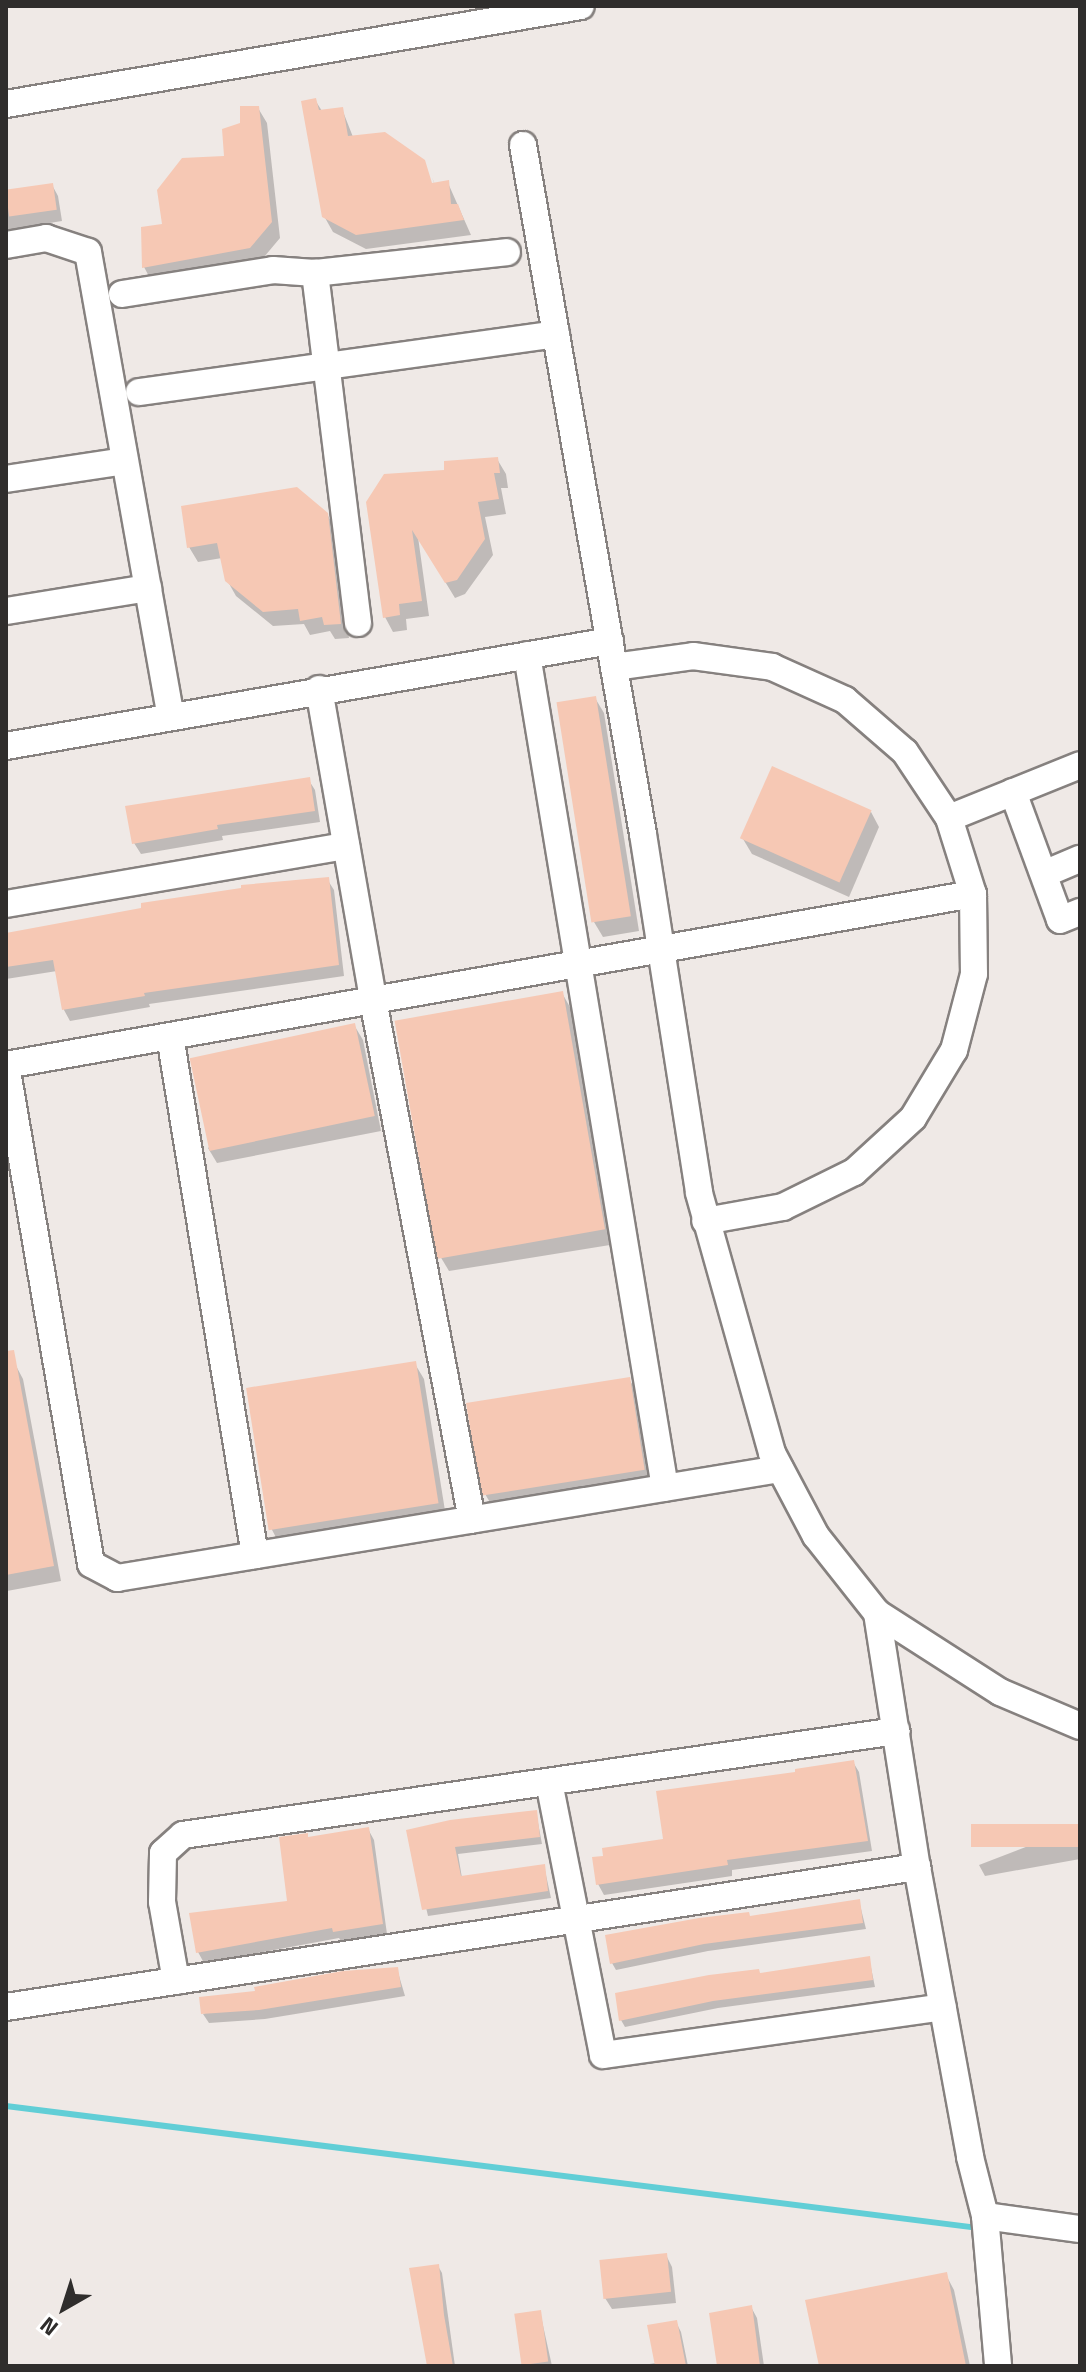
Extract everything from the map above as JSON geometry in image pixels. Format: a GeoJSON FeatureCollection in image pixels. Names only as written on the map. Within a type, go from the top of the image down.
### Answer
{"type":"FeatureCollection","features":[{"type":"Feature","properties":{"kind":"street"},"geometry":{"type":"LineString","coordinates":[[6,104],[581,6]]}},
{"type":"Feature","properties":{"kind":"street"},"geometry":{"type":"LineString","coordinates":[[523,145],[610,641],[705,1221],[772,1453],[816,1536],[877,1613],[1000,1692],[1080,1726]]}},
{"type":"Feature","properties":{"kind":"street"},"geometry":{"type":"LineString","coordinates":[[6,245],[46,238],[88,252],[171,717]]}},
{"type":"Feature","properties":{"kind":"street"},"geometry":{"type":"LineString","coordinates":[[122,294],[273,270],[315,273],[507,252]]}},
{"type":"Feature","properties":{"kind":"street"},"geometry":{"type":"LineString","coordinates":[[315,273],[358,623]]}},
{"type":"Feature","properties":{"kind":"street"},"geometry":{"type":"LineString","coordinates":[[139,392],[556,334]]}},
{"type":"Feature","properties":{"kind":"street"},"geometry":{"type":"LineString","coordinates":[[6,479],[125,461]]}},
{"type":"Feature","properties":{"kind":"street"},"geometry":{"type":"LineString","coordinates":[[6,611],[148,588]]}},
{"type":"Feature","properties":{"kind":"street"},"geometry":{"type":"LineString","coordinates":[[6,746],[319,689],[610,641]]}},
{"type":"Feature","properties":{"kind":"street"},"geometry":{"type":"LineString","coordinates":[[527,655],[665,1488]]}},
{"type":"Feature","properties":{"kind":"street"},"geometry":{"type":"LineString","coordinates":[[614,667],[693,656],[772,667],[845,700],[905,752],[949,818],[973,894],[974,974],[954,1050],[913,1118],[854,1172],[783,1207],[705,1221]]}},
{"type":"Feature","properties":{"kind":"street"},"geometry":{"type":"LineString","coordinates":[[319,689],[373,1000],[472,1520]]}},
{"type":"Feature","properties":{"kind":"street"},"geometry":{"type":"LineString","coordinates":[[949,818],[1080,765]]}},
{"type":"Feature","properties":{"kind":"street"},"geometry":{"type":"LineString","coordinates":[[1013,792],[1060,920],[1080,912]]}},
{"type":"Feature","properties":{"kind":"street"},"geometry":{"type":"LineString","coordinates":[[6,904],[346,846]]}},
{"type":"Feature","properties":{"kind":"street"},"geometry":{"type":"LineString","coordinates":[[1044,874],[1080,859]]}},
{"type":"Feature","properties":{"kind":"street"},"geometry":{"type":"LineString","coordinates":[[780,1469],[117,1578],[91,1564],[6,1065],[973,894]]}},
{"type":"Feature","properties":{"kind":"street"},"geometry":{"type":"LineString","coordinates":[[170,1036],[255,1555]]}},
{"type":"Feature","properties":{"kind":"street"},"geometry":{"type":"LineString","coordinates":[[877,1613],[917,1867],[986,2231],[998,2366]]}},
{"type":"Feature","properties":{"kind":"street"},"geometry":{"type":"LineString","coordinates":[[176,1981],[162,1902],[163,1853],[183,1835],[896,1731]]}},
{"type":"Feature","properties":{"kind":"street"},"geometry":{"type":"LineString","coordinates":[[549,1782],[603,2055],[943,2007]]}},
{"type":"Feature","properties":{"kind":"street"},"geometry":{"type":"LineString","coordinates":[[6,2007],[917,1867]]}},
{"type":"Feature","properties":{"kind":"street"},"geometry":{"type":"LineString","coordinates":[[986,2231],[1080,2229]]}},
{"type":"Feature","properties":{"kind":"building"},"geometry":{"type":"Polygon","coordinates":[[[316,98],[319,110],[343,107],[348,136],[385,132],[425,160],[432,183],[449,180],[451,204],[458,204],[464,220],[356,235],[322,217],[301,101],[316,98]]]}},
{"type":"Feature","properties":{"kind":"building"},"geometry":{"type":"Polygon","coordinates":[[[240,106],[259,106],[272,222],[250,248],[142,268],[141,227],[162,224],[157,190],[182,158],[224,156],[222,129],[240,123],[240,106]]]}},
{"type":"Feature","properties":{"kind":"building"},"geometry":{"type":"Polygon","coordinates":[[[53,183],[57,210],[9,216],[6,190],[53,183]]]}},
{"type":"Feature","properties":{"kind":"building"},"geometry":{"type":"Polygon","coordinates":[[[498,457],[500,473],[494,473],[499,499],[478,502],[485,539],[457,580],[445,583],[412,530],[422,601],[399,604],[400,615],[383,618],[366,502],[384,474],[444,470],[444,461],[498,457]]]}},
{"type":"Feature","properties":{"kind":"building"},"geometry":{"type":"Polygon","coordinates":[[[297,487],[328,513],[341,624],[324,625],[322,617],[300,621],[298,609],[263,612],[225,581],[217,543],[187,548],[181,506],[297,487]]]}},
{"type":"Feature","properties":{"kind":"building"},"geometry":{"type":"Polygon","coordinates":[[[596,696],[631,916],[591,923],[556,702],[596,696]]]}},
{"type":"Feature","properties":{"kind":"building"},"geometry":{"type":"Polygon","coordinates":[[[772,766],[872,810],[839,883],[740,838],[772,766]]]}},
{"type":"Feature","properties":{"kind":"building"},"geometry":{"type":"Polygon","coordinates":[[[310,777],[315,811],[217,825],[218,829],[132,844],[125,806],[310,777]]]}},
{"type":"Feature","properties":{"kind":"building"},"geometry":{"type":"Polygon","coordinates":[[[329,877],[339,965],[144,993],[145,996],[62,1010],[53,960],[6,967],[6,933],[141,908],[141,903],[241,888],[241,885],[329,877]]]}},
{"type":"Feature","properties":{"kind":"building"},"geometry":{"type":"Polygon","coordinates":[[[563,991],[605,1229],[437,1259],[395,1021],[563,991]]]}},
{"type":"Feature","properties":{"kind":"building"},"geometry":{"type":"Polygon","coordinates":[[[355,1023],[375,1116],[209,1151],[190,1058],[355,1023]]]}},
{"type":"Feature","properties":{"kind":"building"},"geometry":{"type":"Polygon","coordinates":[[[14,1350],[54,1566],[6,1575],[6,1351],[14,1350]]]}},
{"type":"Feature","properties":{"kind":"building"},"geometry":{"type":"Polygon","coordinates":[[[416,1361],[439,1503],[269,1530],[246,1388],[416,1361]]]}},
{"type":"Feature","properties":{"kind":"building"},"geometry":{"type":"Polygon","coordinates":[[[630,1377],[645,1470],[481,1496],[466,1403],[630,1377]]]}},
{"type":"Feature","properties":{"kind":"building"},"geometry":{"type":"Polygon","coordinates":[[[854,1760],[868,1841],[727,1860],[728,1865],[596,1885],[592,1857],[603,1856],[602,1848],[663,1839],[656,1791],[795,1772],[795,1769],[854,1760]]]}},
{"type":"Feature","properties":{"kind":"building"},"geometry":{"type":"Polygon","coordinates":[[[537,1810],[540,1837],[455,1847],[461,1876],[545,1864],[548,1891],[422,1910],[406,1830],[450,1820],[537,1810]]]}},
{"type":"Feature","properties":{"kind":"building"},"geometry":{"type":"Polygon","coordinates":[[[971,1824],[1080,1824],[1080,1847],[971,1847],[971,1824]]]}},
{"type":"Feature","properties":{"kind":"building"},"geometry":{"type":"Polygon","coordinates":[[[369,1827],[383,1924],[333,1932],[332,1928],[196,1953],[189,1913],[287,1901],[279,1837],[308,1833],[308,1837],[369,1827]]]}},
{"type":"Feature","properties":{"kind":"building"},"geometry":{"type":"Polygon","coordinates":[[[860,1899],[863,1923],[704,1944],[610,1964],[605,1935],[699,1918],[749,1912],[750,1916],[860,1899]]]}},
{"type":"Feature","properties":{"kind":"building"},"geometry":{"type":"Polygon","coordinates":[[[870,1956],[873,1980],[713,2001],[619,2021],[615,1993],[709,1975],[759,1969],[760,1973],[870,1956]]]}},
{"type":"Feature","properties":{"kind":"building"},"geometry":{"type":"Polygon","coordinates":[[[398,1967],[401,1987],[259,2010],[201,2014],[199,1997],[255,1991],[254,1987],[343,1971],[398,1967]]]}},
{"type":"Feature","properties":{"kind":"building"},"geometry":{"type":"Polygon","coordinates":[[[667,2253],[671,2292],[603,2299],[599,2260],[667,2253]]]}},
{"type":"Feature","properties":{"kind":"building"},"geometry":{"type":"Polygon","coordinates":[[[439,2264],[453,2366],[427,2366],[409,2268],[439,2264]]]}},
{"type":"Feature","properties":{"kind":"building"},"geometry":{"type":"Polygon","coordinates":[[[947,2272],[966,2366],[819,2366],[805,2300],[947,2272]]]}},
{"type":"Feature","properties":{"kind":"building"},"geometry":{"type":"Polygon","coordinates":[[[752,2305],[760,2366],[717,2366],[709,2313],[752,2305]]]}},
{"type":"Feature","properties":{"kind":"building"},"geometry":{"type":"Polygon","coordinates":[[[541,2310],[548,2361],[521,2365],[514,2314],[541,2310]]]}},
{"type":"Feature","properties":{"kind":"building"},"geometry":{"type":"Polygon","coordinates":[[[677,2320],[686,2366],[655,2366],[647,2325],[677,2320]]]}},
{"type":"Feature","properties":{"kind":"waterway"},"geometry":{"type":"LineString","coordinates":[[6,2106],[979,2228]]}}]}
